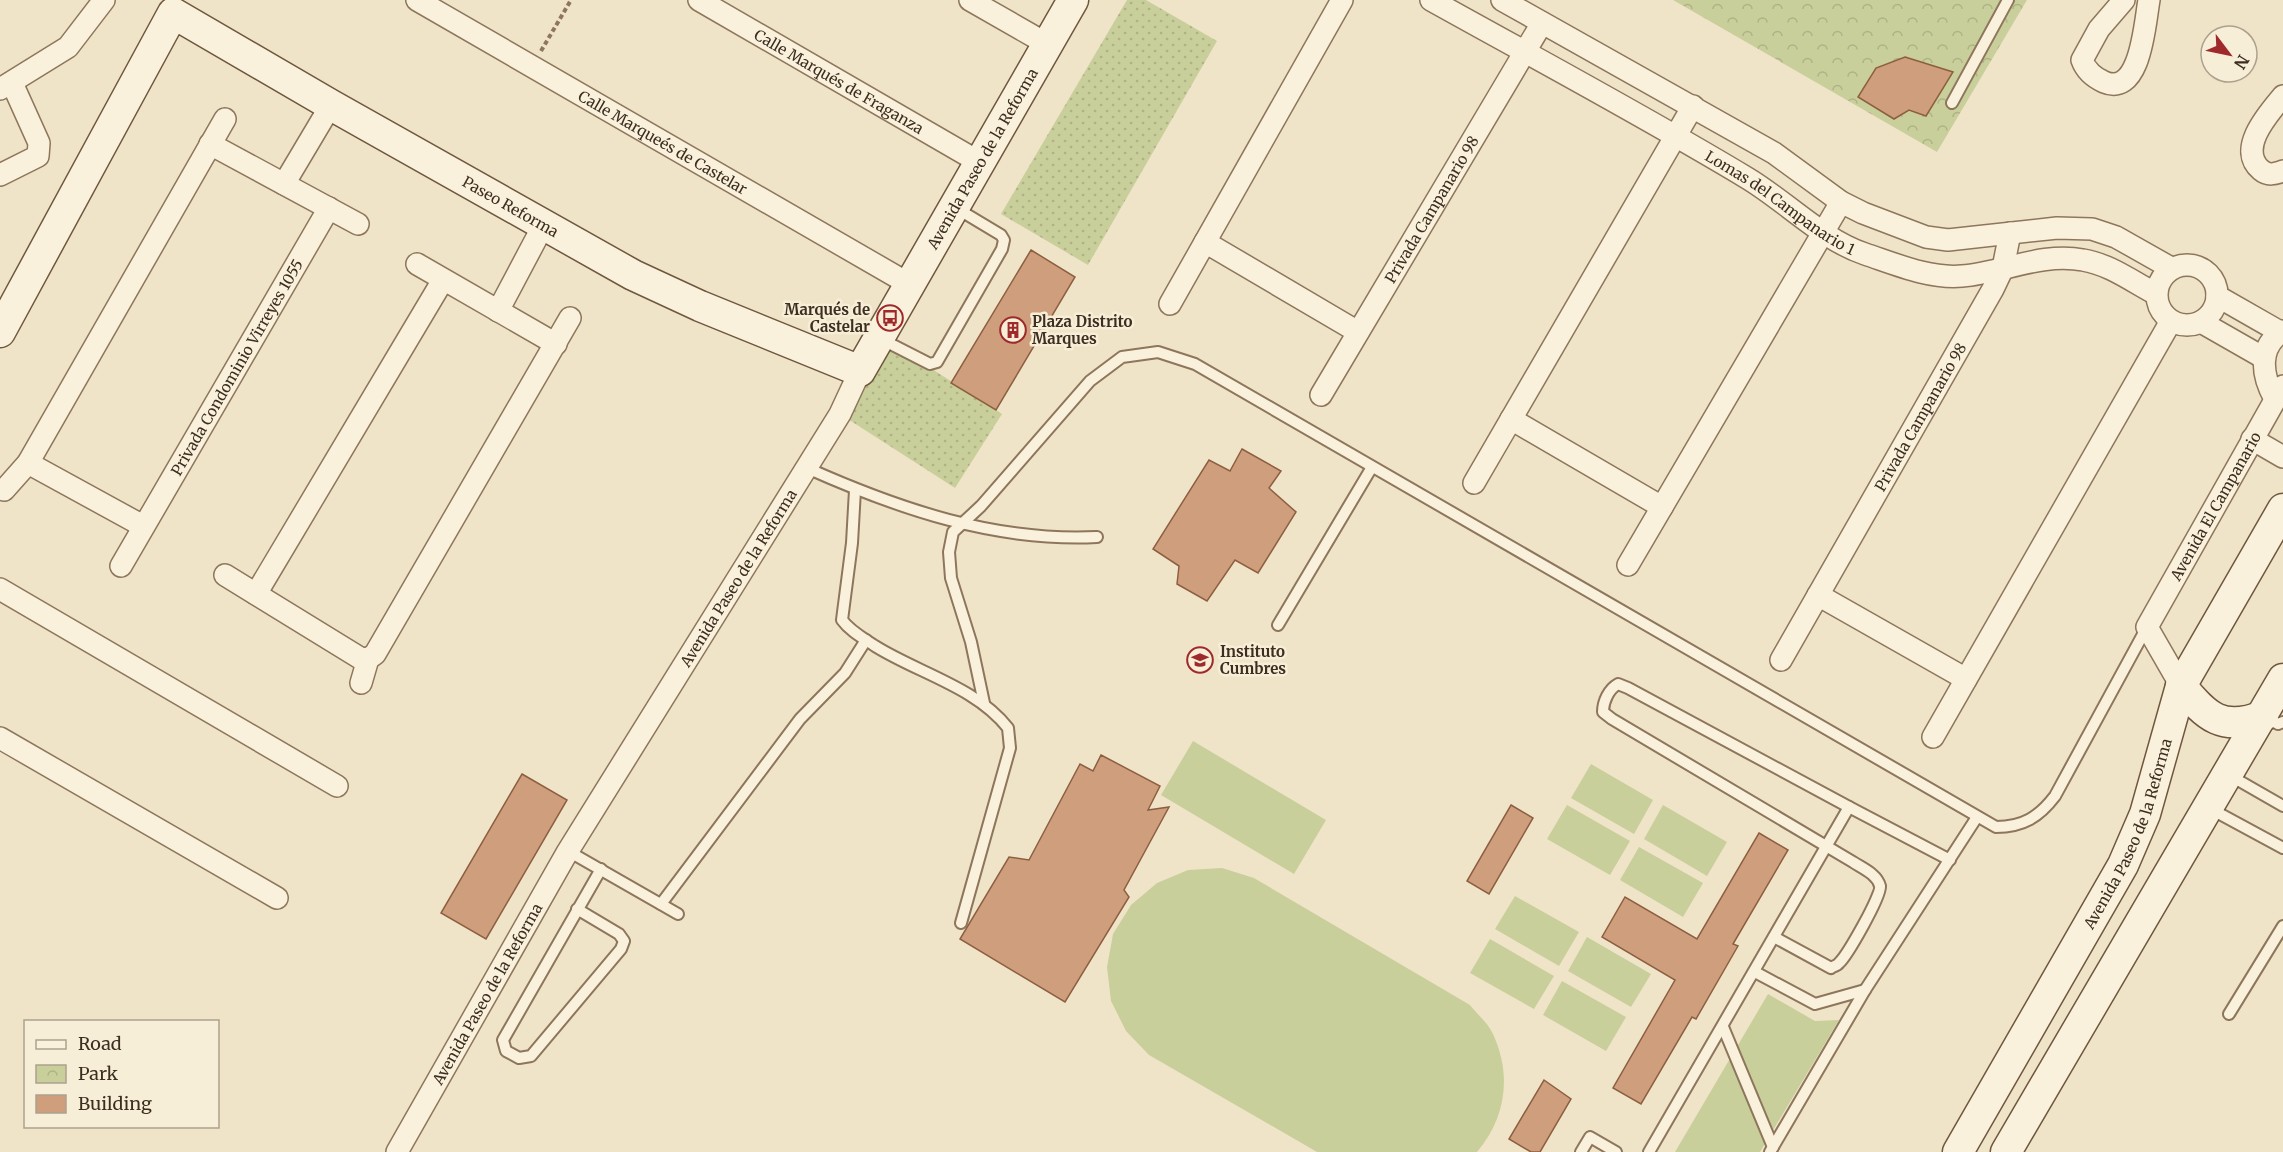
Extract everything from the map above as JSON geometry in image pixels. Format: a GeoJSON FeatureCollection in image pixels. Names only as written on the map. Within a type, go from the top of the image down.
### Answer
{"type":"FeatureCollection","features":[{"type":"Feature","properties":{"kind":"street"},"geometry":{"type":"LineString","coordinates":[[0,175],[38,156],[39,143],[6,86],[68,47],[104,0]]}},
{"type":"Feature","properties":{"kind":"street","name":"Calle Marqueés de Castelar"},"geometry":{"type":"LineString","coordinates":[[417,0],[909,284]]}},
{"type":"Feature","properties":{"kind":"street","name":"Calle Marqués de Fraganza"},"geometry":{"type":"LineString","coordinates":[[699,0],[979,162]]}},
{"type":"Feature","properties":{"kind":"street"},"geometry":{"type":"LineString","coordinates":[[970,0],[1047,44]]}},
{"type":"Feature","properties":{"kind":"street","name":"Avenida Paseo de la Reforma"},"geometry":{"type":"LineString","coordinates":[[397,1152],[568,851],[840,414],[860,371],[1073,0]]}},
{"type":"Feature","properties":{"kind":"street"},"geometry":{"type":"LineString","coordinates":[[1170,304],[1342,0]]}},
{"type":"Feature","properties":{"kind":"street","name":"Lomas del Campanario 1"},"geometry":{"type":"LineString","coordinates":[[1431,0],[1674,135],[1750,180],[1822,232],[1862,253],[1929,274],[1961,276],[2048,259],[2082,260],[2109,269],[2156,294]]}},
{"type":"Feature","properties":{"kind":"street"},"geometry":{"type":"LineString","coordinates":[[1502,0],[1774,153],[1840,202],[1926,237],[1970,239],[2057,228],[2092,229],[2116,237],[2171,268]]}},
{"type":"Feature","properties":{"kind":"street"},"geometry":{"type":"LineString","coordinates":[[2124,0],[2099,29],[2082,60],[2086,70],[2103,82],[2112,85],[2122,82],[2133,71],[2140,54],[2149,0]]}},
{"type":"Feature","properties":{"kind":"street"},"geometry":{"type":"LineString","coordinates":[[0,332],[176,6]]}},
{"type":"Feature","properties":{"kind":"street","name":"Paseo Reforma"},"geometry":{"type":"LineString","coordinates":[[176,6],[331,105],[633,275],[700,306],[860,371]]}},
{"type":"Feature","properties":{"kind":"street","name":"Privada Campanario 98"},"geometry":{"type":"LineString","coordinates":[[1321,395],[1542,23]]}},
{"type":"Feature","properties":{"kind":"street"},"geometry":{"type":"LineString","coordinates":[[2283,96],[2276,116],[2254,138],[2252,152],[2256,165],[2264,172],[2273,175],[2283,171]]}},
{"type":"Feature","properties":{"kind":"street"},"geometry":{"type":"LineString","coordinates":[[284,184],[331,105]]}},
{"type":"Feature","properties":{"kind":"street"},"geometry":{"type":"LineString","coordinates":[[1474,483],[1674,135],[1693,106]]}},
{"type":"Feature","properties":{"kind":"street"},"geometry":{"type":"LineString","coordinates":[[4,490],[28,463],[225,119]]}},
{"type":"Feature","properties":{"kind":"street"},"geometry":{"type":"LineString","coordinates":[[210,144],[358,224]]}},
{"type":"Feature","properties":{"kind":"street"},"geometry":{"type":"LineString","coordinates":[[1628,565],[1840,202]]}},
{"type":"Feature","properties":{"kind":"street","name":"Privada Condominio Virreyes 1055"},"geometry":{"type":"LineString","coordinates":[[121,566],[142,526],[329,208]]}},
{"type":"Feature","properties":{"kind":"street"},"geometry":{"type":"LineString","coordinates":[[498,311],[543,226]]}},
{"type":"Feature","properties":{"kind":"street","name":"Privada Campanario 98"},"geometry":{"type":"LineString","coordinates":[[1781,660],[2003,268],[2010,233]]}},
{"type":"Feature","properties":{"kind":"street"},"geometry":{"type":"LineString","coordinates":[[1205,242],[1358,332]]}},
{"type":"Feature","properties":{"kind":"street"},"geometry":{"type":"LineString","coordinates":[[417,264],[556,344]]}},
{"type":"Feature","properties":{"kind":"street"},"geometry":{"type":"LineString","coordinates":[[2184,265],[2197,266],[2208,273],[2215,284],[2217,296],[2209,315],[2201,321],[2188,325],[2171,321],[2158,305],[2156,294],[2161,279],[2171,268],[2184,265]]}},
{"type":"Feature","properties":{"kind":"street"},"geometry":{"type":"LineString","coordinates":[[256,594],[443,280]]}},
{"type":"Feature","properties":{"kind":"street"},"geometry":{"type":"LineString","coordinates":[[2217,296],[2282,331],[2273,340],[2264,358],[2266,380],[2279,392]]}},
{"type":"Feature","properties":{"kind":"street"},"geometry":{"type":"LineString","coordinates":[[361,683],[368,659],[375,654],[570,318]]}},
{"type":"Feature","properties":{"kind":"street"},"geometry":{"type":"LineString","coordinates":[[1933,737],[2171,321]]}},
{"type":"Feature","properties":{"kind":"street"},"geometry":{"type":"LineString","coordinates":[[2201,321],[2264,358]]}},
{"type":"Feature","properties":{"kind":"street","name":"Avenida El Campanario"},"geometry":{"type":"LineString","coordinates":[[2147,627],[2279,392]]}},
{"type":"Feature","properties":{"kind":"street"},"geometry":{"type":"LineString","coordinates":[[1511,419],[1662,507]]}},
{"type":"Feature","properties":{"kind":"street"},"geometry":{"type":"LineString","coordinates":[[2252,439],[2283,457]]}},
{"type":"Feature","properties":{"kind":"street"},"geometry":{"type":"LineString","coordinates":[[28,463],[142,526]]}},
{"type":"Feature","properties":{"kind":"street","name":"Avenida Paseo de la Reforma"},"geometry":{"type":"LineString","coordinates":[[1958,1152],[2123,864],[2145,814],[2181,686],[2283,509]]}},
{"type":"Feature","properties":{"kind":"street"},"geometry":{"type":"LineString","coordinates":[[225,575],[360,658],[368,659]]}},
{"type":"Feature","properties":{"kind":"street"},"geometry":{"type":"LineString","coordinates":[[0,589],[337,786]]}},
{"type":"Feature","properties":{"kind":"street"},"geometry":{"type":"LineString","coordinates":[[1818,595],[1966,679]]}},
{"type":"Feature","properties":{"kind":"street"},"geometry":{"type":"LineString","coordinates":[[2147,627],[2181,686],[2217,721],[2242,724],[2273,719]]}},
{"type":"Feature","properties":{"kind":"street"},"geometry":{"type":"LineString","coordinates":[[2006,1152],[2208,808],[2229,775],[2273,719],[2283,679]]}},
{"type":"Feature","properties":{"kind":"street"},"geometry":{"type":"LineString","coordinates":[[0,738],[277,898]]}},
{"type":"Feature","properties":{"kind":"lane"},"geometry":{"type":"LineString","coordinates":[[1952,103],[2008,0]]}},
{"type":"Feature","properties":{"kind":"lane"},"geometry":{"type":"LineString","coordinates":[[879,338],[930,364],[937,362],[1002,249],[1004,240],[1001,235],[953,206]]}},
{"type":"Feature","properties":{"kind":"lane"},"geometry":{"type":"LineString","coordinates":[[984,704],[971,642],[951,578],[949,552],[953,532],[981,506],[1090,381],[1122,357],[1158,352],[1195,364],[1996,827],[2021,824],[2043,812],[2055,796],[2147,627]]}},
{"type":"Feature","properties":{"kind":"lane"},"geometry":{"type":"LineString","coordinates":[[1278,625],[1372,467]]}},
{"type":"Feature","properties":{"kind":"lane"},"geometry":{"type":"LineString","coordinates":[[807,468],[855,489],[960,524],[1032,537],[1096,537]]}},
{"type":"Feature","properties":{"kind":"lane"},"geometry":{"type":"LineString","coordinates":[[855,489],[852,543],[842,620],[866,640],[984,704],[1008,728],[1010,748],[961,923]]}},
{"type":"Feature","properties":{"kind":"lane"},"geometry":{"type":"LineString","coordinates":[[661,904],[800,719],[835,685],[866,640]]}},
{"type":"Feature","properties":{"kind":"lane"},"geometry":{"type":"LineString","coordinates":[[1774,937],[1831,968],[1839,963],[1858,933],[1880,893],[1880,886],[1873,875],[1612,719],[1603,712],[1603,705],[1612,687],[1618,684],[1628,688],[1950,860]]}},
{"type":"Feature","properties":{"kind":"lane"},"geometry":{"type":"LineString","coordinates":[[2229,775],[2283,806]]}},
{"type":"Feature","properties":{"kind":"lane"},"geometry":{"type":"LineString","coordinates":[[1649,1152],[1849,807]]}},
{"type":"Feature","properties":{"kind":"lane"},"geometry":{"type":"LineString","coordinates":[[2208,808],[2283,848]]}},
{"type":"Feature","properties":{"kind":"lane"},"geometry":{"type":"LineString","coordinates":[[1772,1150],[1865,990],[1977,817]]}},
{"type":"Feature","properties":{"kind":"lane"},"geometry":{"type":"LineString","coordinates":[[568,851],[678,914]]}},
{"type":"Feature","properties":{"kind":"lane"},"geometry":{"type":"LineString","coordinates":[[577,909],[619,934],[624,941],[621,949],[531,1056],[519,1058],[506,1050],[503,1040],[577,909],[601,869]]}},
{"type":"Feature","properties":{"kind":"lane"},"geometry":{"type":"LineString","coordinates":[[2229,1014],[2283,926]]}},
{"type":"Feature","properties":{"kind":"lane"},"geometry":{"type":"LineString","coordinates":[[1755,972],[1815,1004],[1865,990]]}},
{"type":"Feature","properties":{"kind":"lane"},"geometry":{"type":"LineString","coordinates":[[1723,1027],[1772,1150]]}},
{"type":"Feature","properties":{"kind":"lane"},"geometry":{"type":"LineString","coordinates":[[1581,1152],[1590,1137],[1616,1152]]}},
{"type":"Feature","properties":{"kind":"path"},"geometry":{"type":"LineString","coordinates":[[531,67],[571,0]]}},
{"type":"Feature","properties":{"kind":"green space"},"geometry":{"type":"Polygon","coordinates":[[[1127,0],[1146,0],[1217,41],[1088,265],[1001,214],[1127,0]]]}},
{"type":"Feature","properties":{"kind":"green space"},"geometry":{"type":"Polygon","coordinates":[[[1673,0],[2027,0],[1937,152],[1673,0]]]}},
{"type":"Feature","properties":{"kind":"green space"},"geometry":{"type":"Polygon","coordinates":[[[887,340],[1002,414],[955,488],[840,414],[887,340]]]}},
{"type":"Feature","properties":{"kind":"green space"},"geometry":{"type":"Polygon","coordinates":[[[1193,741],[1326,820],[1294,874],[1161,795],[1193,741]]]}},
{"type":"Feature","properties":{"kind":"green space"},"geometry":{"type":"Polygon","coordinates":[[[1591,764],[1653,800],[1634,834],[1571,798],[1591,764]]]}},
{"type":"Feature","properties":{"kind":"green space"},"geometry":{"type":"Polygon","coordinates":[[[1567,805],[1630,841],[1610,875],[1547,839],[1567,805]]]}},
{"type":"Feature","properties":{"kind":"green space"},"geometry":{"type":"Polygon","coordinates":[[[1663,805],[1727,842],[1707,876],[1644,839],[1663,805]]]}},
{"type":"Feature","properties":{"kind":"green space"},"geometry":{"type":"Polygon","coordinates":[[[1639,847],[1703,883],[1683,917],[1620,880],[1639,847]]]}},
{"type":"Feature","properties":{"kind":"green space"},"geometry":{"type":"Polygon","coordinates":[[[1222,868],[1254,878],[1470,1005],[1493,1034],[1503,1065],[1504,1080],[1500,1111],[1487,1139],[1477,1152],[1317,1152],[1149,1055],[1126,1031],[1111,1001],[1107,967],[1113,934],[1131,905],[1157,883],[1188,870],[1222,868]]]}},
{"type":"Feature","properties":{"kind":"green space"},"geometry":{"type":"Polygon","coordinates":[[[1515,896],[1579,932],[1559,966],[1495,929],[1515,896]]]}},
{"type":"Feature","properties":{"kind":"green space"},"geometry":{"type":"Polygon","coordinates":[[[1587,937],[1651,974],[1631,1007],[1568,971],[1587,937]]]}},
{"type":"Feature","properties":{"kind":"green space"},"geometry":{"type":"Polygon","coordinates":[[[1490,939],[1554,976],[1534,1009],[1470,973],[1490,939]]]}},
{"type":"Feature","properties":{"kind":"green space"},"geometry":{"type":"Polygon","coordinates":[[[1562,981],[1626,1017],[1606,1051],[1543,1015],[1562,981]]]}},
{"type":"Feature","properties":{"kind":"green space"},"geometry":{"type":"Polygon","coordinates":[[[1768,994],[1815,1021],[1839,1020],[1760,1152],[1675,1152],[1768,994]]]}},
{"type":"Feature","properties":{"kind":"building"},"geometry":{"type":"Polygon","coordinates":[[[1905,57],[1953,72],[1926,116],[1909,110],[1894,119],[1858,97],[1876,68],[1905,57]]]}},
{"type":"Feature","properties":{"kind":"building","name":"Plaza Distrito Marques"},"geometry":{"type":"Polygon","coordinates":[[[1031,250],[1075,277],[996,410],[951,383],[1031,250]]]}},
{"type":"Feature","properties":{"kind":"building"},"geometry":{"type":"Polygon","coordinates":[[[1242,449],[1281,471],[1269,488],[1296,512],[1258,573],[1235,560],[1207,601],[1177,584],[1179,566],[1153,549],[1209,460],[1230,471],[1242,449]]]}},
{"type":"Feature","properties":{"kind":"building"},"geometry":{"type":"Polygon","coordinates":[[[1101,755],[1160,786],[1148,810],[1169,807],[1124,890],[1129,897],[1065,1002],[960,939],[1009,857],[1029,860],[1080,764],[1093,771],[1101,755]]]}},
{"type":"Feature","properties":{"kind":"building"},"geometry":{"type":"Polygon","coordinates":[[[522,774],[567,800],[486,939],[441,913],[522,774]]]}},
{"type":"Feature","properties":{"kind":"building"},"geometry":{"type":"Polygon","coordinates":[[[1511,805],[1533,818],[1489,894],[1467,881],[1511,805]]]}},
{"type":"Feature","properties":{"kind":"building"},"geometry":{"type":"Polygon","coordinates":[[[1759,833],[1788,850],[1733,944],[1738,946],[1696,1019],[1692,1017],[1641,1104],[1613,1088],[1675,980],[1602,937],[1625,897],[1697,939],[1759,833]]]}},
{"type":"Feature","properties":{"kind":"building"},"geometry":{"type":"Polygon","coordinates":[[[1544,1080],[1571,1099],[1540,1152],[1531,1152],[1509,1139],[1544,1080]]]}},
{"type":"Feature","properties":{"kind":"place","name":"Marqués de Castelar"},"geometry":{"type":"Point","coordinates":[890,318]}},
{"type":"Feature","properties":{"kind":"place","name":"Plaza Distrito Marques"},"geometry":{"type":"Point","coordinates":[1013,330]}},
{"type":"Feature","properties":{"kind":"place","name":"Instituto Cumbres"},"geometry":{"type":"Point","coordinates":[1200,660]}}]}
